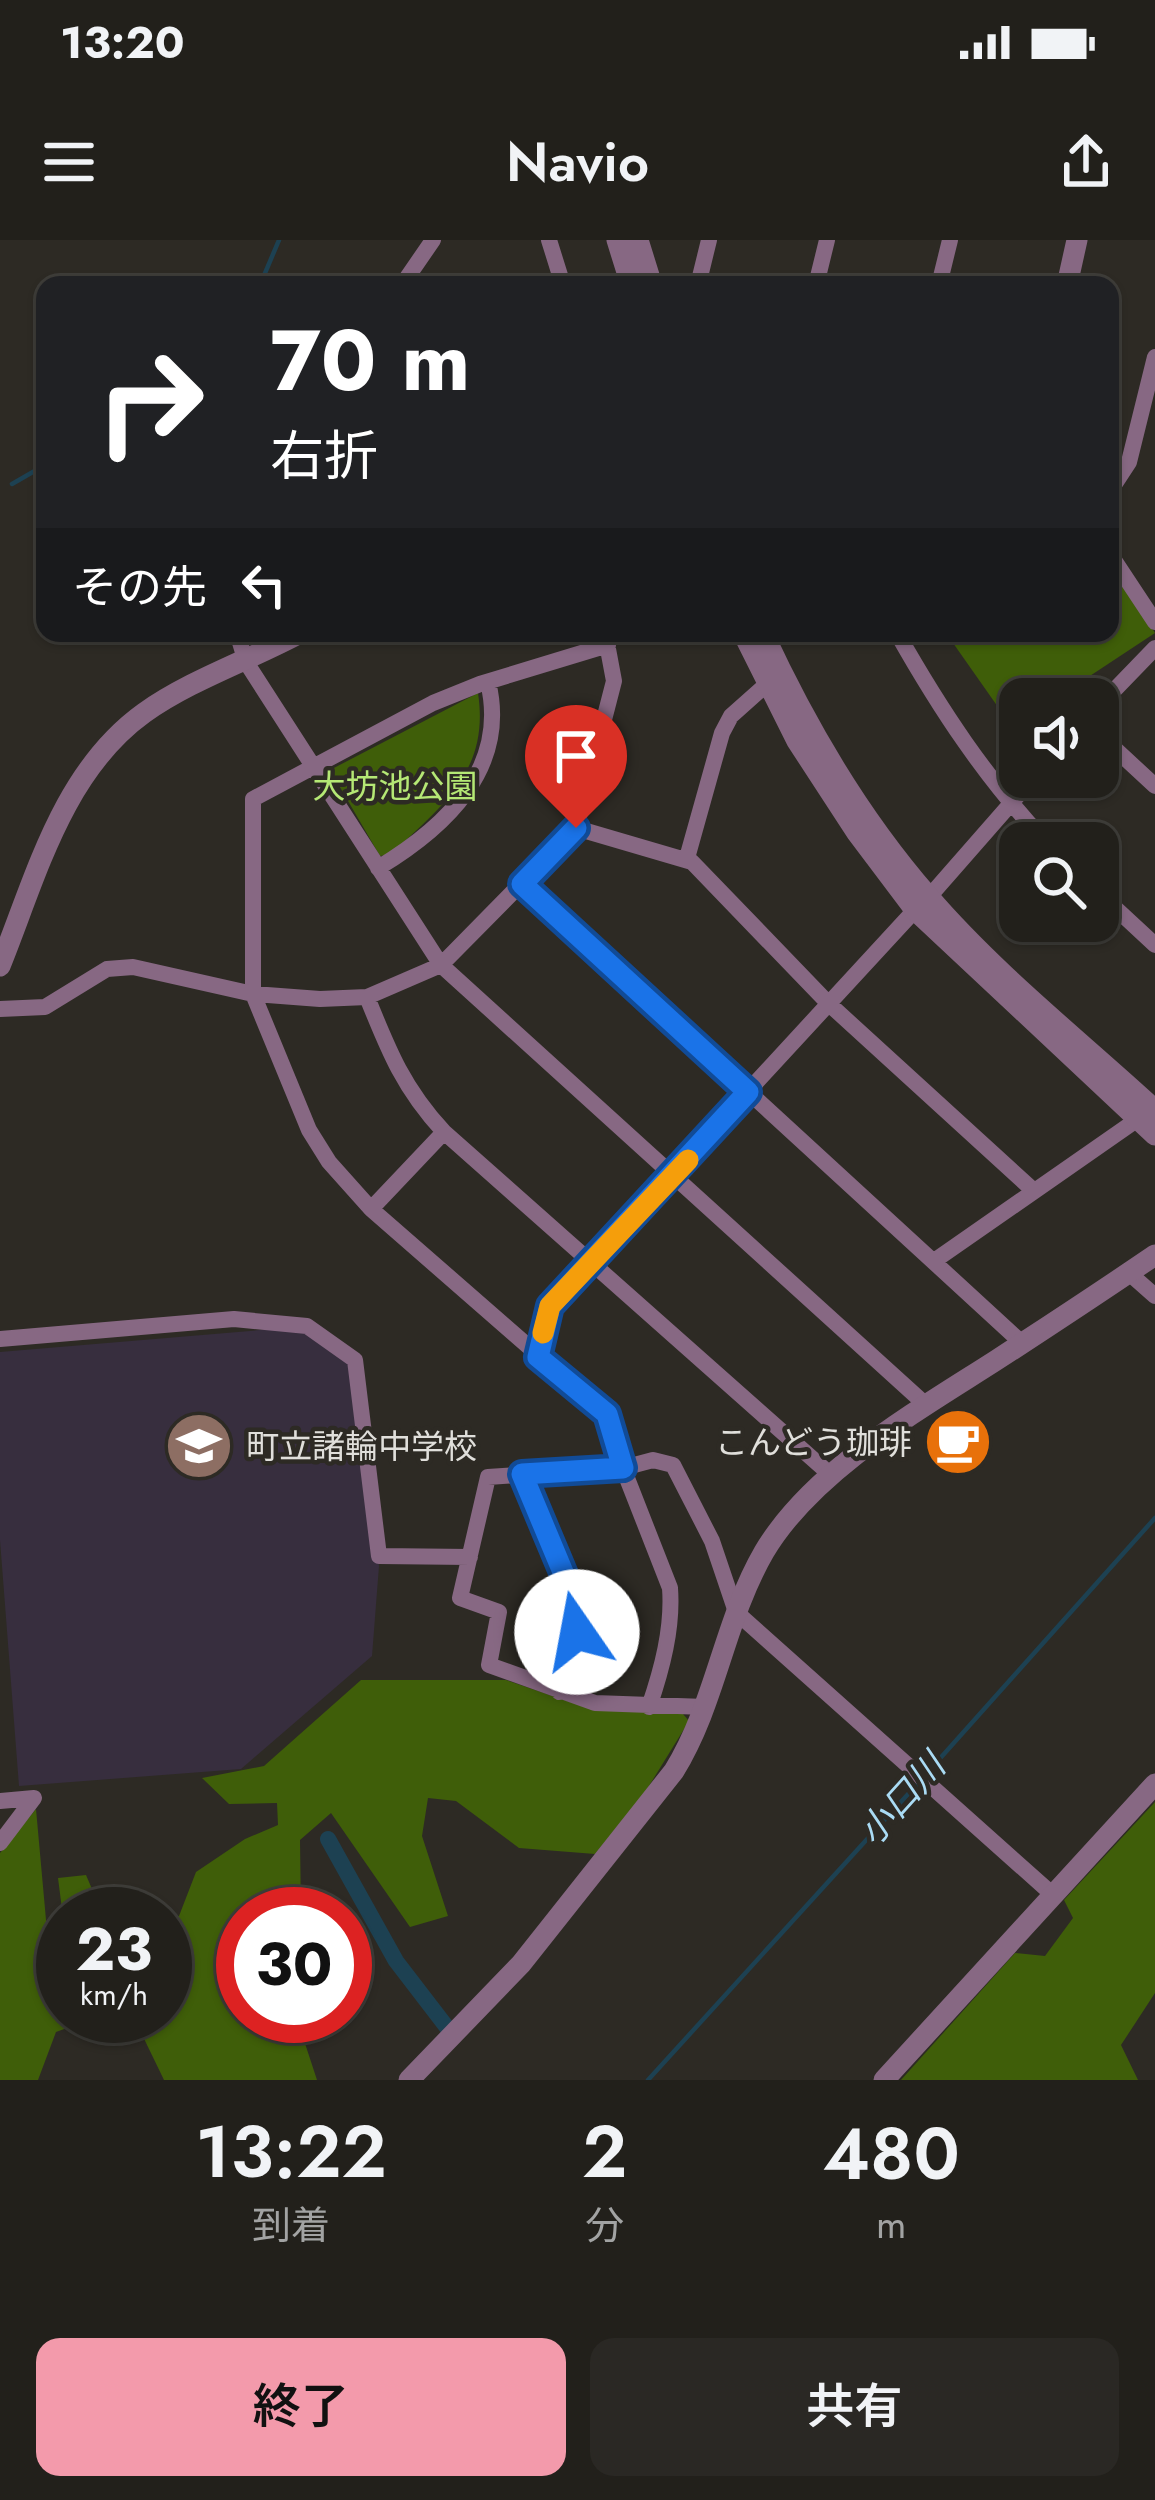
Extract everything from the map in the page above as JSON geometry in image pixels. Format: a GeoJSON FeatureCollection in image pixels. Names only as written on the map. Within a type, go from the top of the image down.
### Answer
{"type":"FeatureCollection","features":[{"type":"Feature","properties":{"kind":"street"},"geometry":{"type":"LineString","coordinates":[[408,276],[433,240]]}},
{"type":"Feature","properties":{"kind":"street"},"geometry":{"type":"LineString","coordinates":[[548,240],[559,276]]}},
{"type":"Feature","properties":{"kind":"street"},"geometry":{"type":"LineString","coordinates":[[617,240],[628,276]]}},
{"type":"Feature","properties":{"kind":"street"},"geometry":{"type":"LineString","coordinates":[[638,240],[649,276]]}},
{"type":"Feature","properties":{"kind":"street"},"geometry":{"type":"LineString","coordinates":[[700,276],[709,240]]}},
{"type":"Feature","properties":{"kind":"street"},"geometry":{"type":"LineString","coordinates":[[818,276],[826,240]]}},
{"type":"Feature","properties":{"kind":"street"},"geometry":{"type":"LineString","coordinates":[[941,276],[950,240]]}},
{"type":"Feature","properties":{"kind":"street"},"geometry":{"type":"LineString","coordinates":[[1068,276],[1077,240]]}},
{"type":"Feature","properties":{"kind":"street"},"geometry":{"type":"LineString","coordinates":[[1119,477],[1129,462],[1155,357]]}},
{"type":"Feature","properties":{"kind":"street"},"geometry":{"type":"LineString","coordinates":[[1119,568],[1155,622]]}},
{"type":"Feature","properties":{"kind":"street"},"geometry":{"type":"LineString","coordinates":[[240,642],[246,662],[441,964],[926,1405]]}},
{"type":"Feature","properties":{"kind":"street"},"geometry":{"type":"LineString","coordinates":[[0,966],[63,813],[98,755],[157,705],[283,642]]}},
{"type":"Feature","properties":{"kind":"street"},"geometry":{"type":"LineString","coordinates":[[598,642],[433,704],[250,803],[253,994],[309,1130],[329,1162],[371,1209],[607,1414],[670,1588],[672,1610],[649,1707]]}},
{"type":"Feature","properties":{"kind":"street"},"geometry":{"type":"LineString","coordinates":[[0,1009],[45,1006],[107,968],[133,967],[253,994],[320,1000],[367,998],[441,964],[576,828],[614,681],[607,642]]}},
{"type":"Feature","properties":{"kind":"street"},"geometry":{"type":"LineString","coordinates":[[746,642],[833,800],[922,904],[1151,1115],[934,1261]]}},
{"type":"Feature","properties":{"kind":"street"},"geometry":{"type":"LineString","coordinates":[[768,642],[813,730],[922,904]]}},
{"type":"Feature","properties":{"kind":"street"},"geometry":{"type":"LineString","coordinates":[[902,642],[945,717],[1027,822]]}},
{"type":"Feature","properties":{"kind":"street"},"geometry":{"type":"LineString","coordinates":[[1119,685],[1155,648]]}},
{"type":"Feature","properties":{"kind":"street"},"geometry":{"type":"LineString","coordinates":[[377,868],[431,828],[480,772],[493,736],[494,707],[488,682]]}},
{"type":"Feature","properties":{"kind":"street"},"geometry":{"type":"LineString","coordinates":[[687,858],[722,733],[731,716],[767,684]]}},
{"type":"Feature","properties":{"kind":"street"},"geometry":{"type":"LineString","coordinates":[[1119,753],[1155,786]]}},
{"type":"Feature","properties":{"kind":"street"},"geometry":{"type":"LineString","coordinates":[[538,1357],[550,1306],[1015,798]]}},
{"type":"Feature","properties":{"kind":"street"},"geometry":{"type":"LineString","coordinates":[[576,828],[687,858],[828,1003],[1034,1191]]}},
{"type":"Feature","properties":{"kind":"street"},"geometry":{"type":"LineString","coordinates":[[522,884],[1022,1343]]}},
{"type":"Feature","properties":{"kind":"street"},"geometry":{"type":"LineString","coordinates":[[1119,912],[1155,945]]}},
{"type":"Feature","properties":{"kind":"street"},"geometry":{"type":"LineString","coordinates":[[367,998],[400,1077],[444,1132],[832,1475]]}},
{"type":"Feature","properties":{"kind":"street"},"geometry":{"type":"LineString","coordinates":[[371,1209],[444,1132]]}},
{"type":"Feature","properties":{"kind":"street"},"geometry":{"type":"LineString","coordinates":[[409,2080],[521,1964],[674,1771],[691,1743],[736,1612],[787,1517],[832,1475],[926,1405],[1155,1255]]}},
{"type":"Feature","properties":{"kind":"street"},"geometry":{"type":"LineString","coordinates":[[1129,1273],[1155,1296]]}},
{"type":"Feature","properties":{"kind":"street"},"geometry":{"type":"LineString","coordinates":[[0,1339],[234,1319],[307,1326],[355,1360],[379,1556],[470,1557]]}},
{"type":"Feature","properties":{"kind":"street"},"geometry":{"type":"LineString","coordinates":[[705,1707],[595,1703],[488,1665],[499,1612],[460,1598],[488,1477],[623,1468],[653,1460],[673,1465],[712,1541],[736,1612],[1052,1894]]}},
{"type":"Feature","properties":{"kind":"street"},"geometry":{"type":"LineString","coordinates":[[522,1474],[578,1608],[577,1632],[559,1691]]}},
{"type":"Feature","properties":{"kind":"street"},"geometry":{"type":"LineString","coordinates":[[884,2080],[1155,1784]]}},
{"type":"Feature","properties":{"kind":"street"},"geometry":{"type":"LineString","coordinates":[[0,1801],[34,1798],[0,1843]]}},
{"type":"Feature","properties":{"kind":"shaded area"},"geometry":{"type":"Polygon","coordinates":[[[297,1327],[349,1362],[379,1566],[372,1656],[241,1769],[19,1786],[0,1540],[0,1352],[297,1327]]]}},
{"type":"Feature","properties":{"kind":"green space"},"geometry":{"type":"Polygon","coordinates":[[[1119,576],[1155,633],[1087,678],[999,678],[999,708],[952,642],[1119,642],[1119,576]]]}},
{"type":"Feature","properties":{"kind":"green space","name":"大坊池公園"},"geometry":{"type":"Polygon","coordinates":[[[478,693],[477,744],[458,785],[391,854],[380,856],[330,770],[478,693]]]}},
{"type":"Feature","properties":{"kind":"green space"},"geometry":{"type":"Polygon","coordinates":[[[361,1680],[506,1680],[588,1708],[683,1714],[689,1721],[644,1794],[595,1854],[519,1848],[456,1801],[428,1798],[422,1836],[448,1916],[410,1927],[331,1813],[300,1840],[301,1887],[216,1887],[216,2043],[305,2043],[317,2080],[164,2080],[146,2043],[192,2043],[190,1887],[196,1872],[245,1839],[278,1825],[277,1803],[229,1804],[202,1778],[264,1766],[361,1680]]]}},
{"type":"Feature","properties":{"kind":"green space"},"geometry":{"type":"Polygon","coordinates":[[[1155,1802],[1155,1993],[1121,2045],[1138,2080],[901,2080],[1015,1953],[1045,1956],[1073,1918],[1064,1900],[1155,1802]]]}},
{"type":"Feature","properties":{"kind":"green space"},"geometry":{"type":"Polygon","coordinates":[[[36,1809],[43,1887],[36,1887],[36,2043],[52,2043],[38,2080],[0,2080],[0,1853],[36,1809]]]}},
{"type":"Feature","properties":{"kind":"green space"},"geometry":{"type":"Polygon","coordinates":[[[86,1875],[91,1887],[59,1887],[58,1878],[86,1875]]]}},
{"type":"Feature","properties":{"kind":"building","name":"こんどう珈琲"},"geometry":{"type":"Polygon","coordinates":[[[957,1420],[980,1441],[959,1463],[937,1443],[957,1420]]]}},
{"type":"Feature","properties":{"kind":"waterway"},"geometry":{"type":"LineString","coordinates":[[264,276],[279,240]]}},
{"type":"Feature","properties":{"kind":"waterway"},"geometry":{"type":"LineString","coordinates":[[12,484],[36,470]]}},
{"type":"Feature","properties":{"kind":"waterway","name":"小口川"},"geometry":{"type":"LineString","coordinates":[[927,1773],[1155,1518]]}},
{"type":"Feature","properties":{"kind":"waterway","name":"小口川"},"geometry":{"type":"LineString","coordinates":[[648,2080],[920,1781]]}},
{"type":"Feature","properties":{"kind":"waterway"},"geometry":{"type":"LineString","coordinates":[[328,1839],[396,1961],[449,2030]]}},
{"type":"Feature","properties":{"kind":"slow traffic"},"geometry":{"type":"LineString","coordinates":[[543,1333],[550,1306],[688,1160]]}},
{"type":"Feature","properties":{"kind":"place","name":"こんどう珈琲"},"geometry":{"type":"Point","coordinates":[958,1442]}},
{"type":"Feature","properties":{"kind":"place","name":"町立諸輪中学校"},"geometry":{"type":"Point","coordinates":[199,1446]}},
{"type":"Feature","properties":{"kind":"route"},"geometry":{"type":"LineString","coordinates":[[576,828],[522,884],[748,1092],[550,1306],[538,1357],[607,1414],[623,1468],[522,1474],[578,1608],[577,1632]]}}]}
